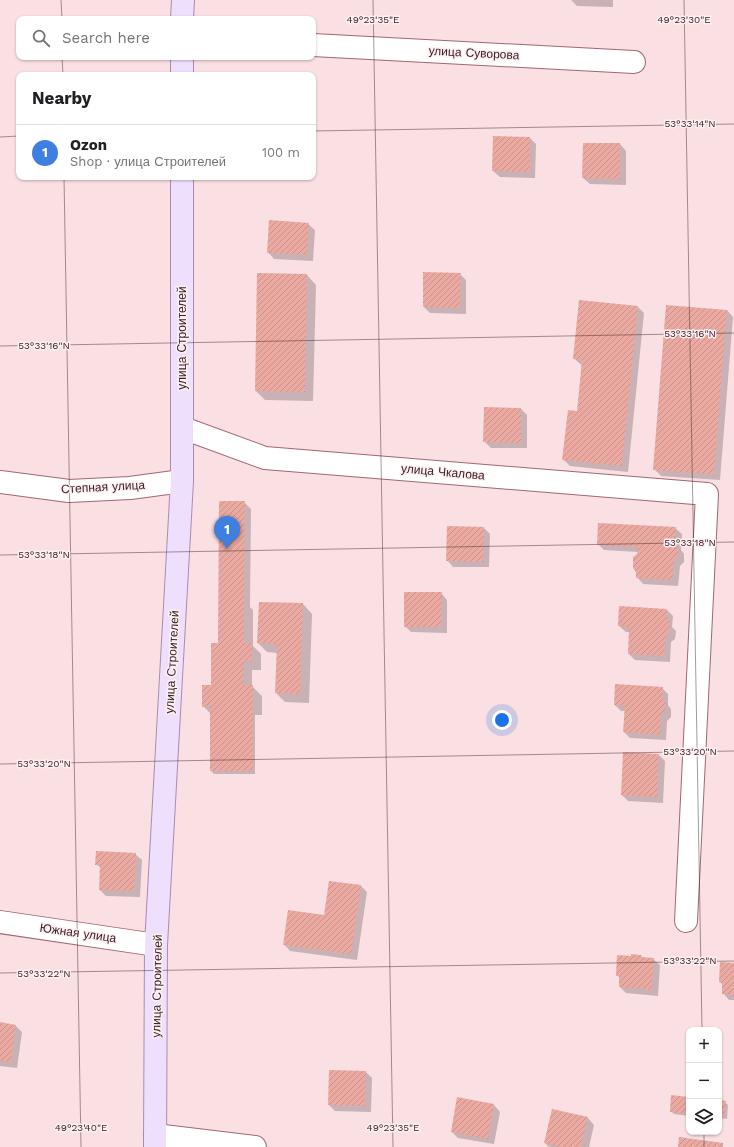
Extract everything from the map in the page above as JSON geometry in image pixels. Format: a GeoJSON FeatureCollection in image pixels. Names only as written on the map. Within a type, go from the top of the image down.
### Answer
{"type":"FeatureCollection","features":[{"type":"Feature","properties":{"kind":"main road"},"geometry":{"type":"LineString","coordinates":[[182,16],[183,0]]}},
{"type":"Feature","properties":{"kind":"main road"},"geometry":{"type":"LineString","coordinates":[[182,60],[182,72]]}},
{"type":"Feature","properties":{"kind":"main road","name":"улица Строителей"},"geometry":{"type":"LineString","coordinates":[[155,1141],[156,945],[182,481],[182,180]]}},
{"type":"Feature","properties":{"kind":"street","name":"улица Суворова"},"geometry":{"type":"LineString","coordinates":[[316,45],[634,62]]}},
{"type":"Feature","properties":{"kind":"street","name":"улица Чкалова"},"geometry":{"type":"LineString","coordinates":[[183,428],[265,458],[707,494],[686,921]]}},
{"type":"Feature","properties":{"kind":"street","name":"Степная улица"},"geometry":{"type":"LineString","coordinates":[[0,482],[69,491],[130,488],[182,481]]}},
{"type":"Feature","properties":{"kind":"street","name":"Южная улица"},"geometry":{"type":"LineString","coordinates":[[0,922],[156,945]]}},
{"type":"Feature","properties":{"kind":"street"},"geometry":{"type":"LineString","coordinates":[[155,1141],[255,1147]]}},
{"type":"Feature","properties":{"kind":"building"},"geometry":{"type":"Polygon","coordinates":[[[493,136],[530,137],[530,172],[492,171],[493,136]]]}},
{"type":"Feature","properties":{"kind":"building"},"geometry":{"type":"Polygon","coordinates":[[[583,143],[620,143],[620,179],[582,178],[583,143]]]}},
{"type":"Feature","properties":{"kind":"building"},"geometry":{"type":"Polygon","coordinates":[[[269,220],[309,223],[307,255],[267,253],[269,220]]]}},
{"type":"Feature","properties":{"kind":"building"},"geometry":{"type":"Polygon","coordinates":[[[423,272],[461,273],[460,308],[423,307],[423,272]]]}},
{"type":"Feature","properties":{"kind":"building"},"geometry":{"type":"Polygon","coordinates":[[[257,273],[307,274],[305,392],[255,391],[257,273]]]}},
{"type":"Feature","properties":{"kind":"building"},"geometry":{"type":"Polygon","coordinates":[[[579,300],[638,306],[622,466],[562,460],[568,410],[577,411],[582,360],[573,359],[579,300]]]}},
{"type":"Feature","properties":{"kind":"building"},"geometry":{"type":"Polygon","coordinates":[[[666,305],[727,310],[714,474],[653,470],[666,305]]]}},
{"type":"Feature","properties":{"kind":"building"},"geometry":{"type":"Polygon","coordinates":[[[484,407],[521,408],[521,443],[483,442],[484,407]]]}},
{"type":"Feature","properties":{"kind":"building"},"geometry":{"type":"Polygon","coordinates":[[[219,501],[245,501],[244,643],[252,643],[252,661],[244,661],[243,685],[253,685],[253,771],[210,771],[210,706],[202,707],[202,685],[211,685],[211,643],[218,643],[219,501]]]}},
{"type":"Feature","properties":{"kind":"building"},"geometry":{"type":"Polygon","coordinates":[[[598,523],[676,527],[675,543],[678,547],[678,556],[674,560],[672,580],[636,578],[636,572],[633,568],[633,557],[637,554],[638,547],[597,545],[598,523]]]}},
{"type":"Feature","properties":{"kind":"building"},"geometry":{"type":"Polygon","coordinates":[[[447,526],[484,527],[483,562],[446,561],[447,526]]]}},
{"type":"Feature","properties":{"kind":"building"},"geometry":{"type":"Polygon","coordinates":[[[404,592],[442,592],[441,627],[404,627],[404,592]]]}},
{"type":"Feature","properties":{"kind":"building"},"geometry":{"type":"Polygon","coordinates":[[[259,602],[303,603],[300,694],[275,693],[277,644],[257,643],[259,602]]]}},
{"type":"Feature","properties":{"kind":"building"},"geometry":{"type":"Polygon","coordinates":[[[619,606],[667,609],[667,619],[670,623],[669,632],[666,636],[664,656],[628,654],[629,627],[618,626],[619,606]]]}},
{"type":"Feature","properties":{"kind":"building"},"geometry":{"type":"Polygon","coordinates":[[[615,684],[663,687],[662,698],[665,702],[665,711],[661,714],[660,735],[623,732],[625,706],[614,705],[615,684]]]}},
{"type":"Feature","properties":{"kind":"building"},"geometry":{"type":"Polygon","coordinates":[[[623,752],[659,754],[657,797],[621,795],[623,752]]]}},
{"type":"Feature","properties":{"kind":"building"},"geometry":{"type":"Polygon","coordinates":[[[96,851],[136,853],[134,891],[99,890],[100,865],[95,865],[96,851]]]}},
{"type":"Feature","properties":{"kind":"building"},"geometry":{"type":"Polygon","coordinates":[[[329,881],[361,885],[351,954],[283,945],[288,910],[324,915],[329,881]]]}},
{"type":"Feature","properties":{"kind":"building"},"geometry":{"type":"Polygon","coordinates":[[[631,954],[641,955],[641,957],[654,958],[652,990],[619,987],[619,976],[616,976],[617,955],[631,956],[631,954]]]}},
{"type":"Feature","properties":{"kind":"building"},"geometry":{"type":"Polygon","coordinates":[[[720,962],[734,963],[734,995],[722,994],[722,983],[719,982],[720,962]]]}},
{"type":"Feature","properties":{"kind":"building"},"geometry":{"type":"Polygon","coordinates":[[[0,1022],[16,1025],[11,1062],[0,1061],[0,1022]]]}},
{"type":"Feature","properties":{"kind":"building"},"geometry":{"type":"Polygon","coordinates":[[[329,1070],[366,1071],[365,1106],[328,1105],[329,1070]]]}},
{"type":"Feature","properties":{"kind":"building"},"geometry":{"type":"Polygon","coordinates":[[[671,1095],[686,1097],[686,1114],[670,1112],[671,1095]]]}},
{"type":"Feature","properties":{"kind":"building"},"geometry":{"type":"Polygon","coordinates":[[[457,1097],[494,1104],[488,1139],[451,1132],[457,1097]]]}},
{"type":"Feature","properties":{"kind":"building"},"geometry":{"type":"Polygon","coordinates":[[[722,1100],[726,1101],[724,1116],[722,1116],[722,1100]]]}},
{"type":"Feature","properties":{"kind":"building"},"geometry":{"type":"Polygon","coordinates":[[[552,1109],[588,1117],[581,1147],[560,1147],[544,1143],[552,1109]]]}},
{"type":"Feature","properties":{"kind":"building"},"geometry":{"type":"Polygon","coordinates":[[[679,1137],[723,1143],[723,1147],[678,1147],[679,1137]]]}},
{"type":"Feature","properties":{"kind":"place","name":"Ozon"},"geometry":{"type":"Point","coordinates":[227,549]}}]}
